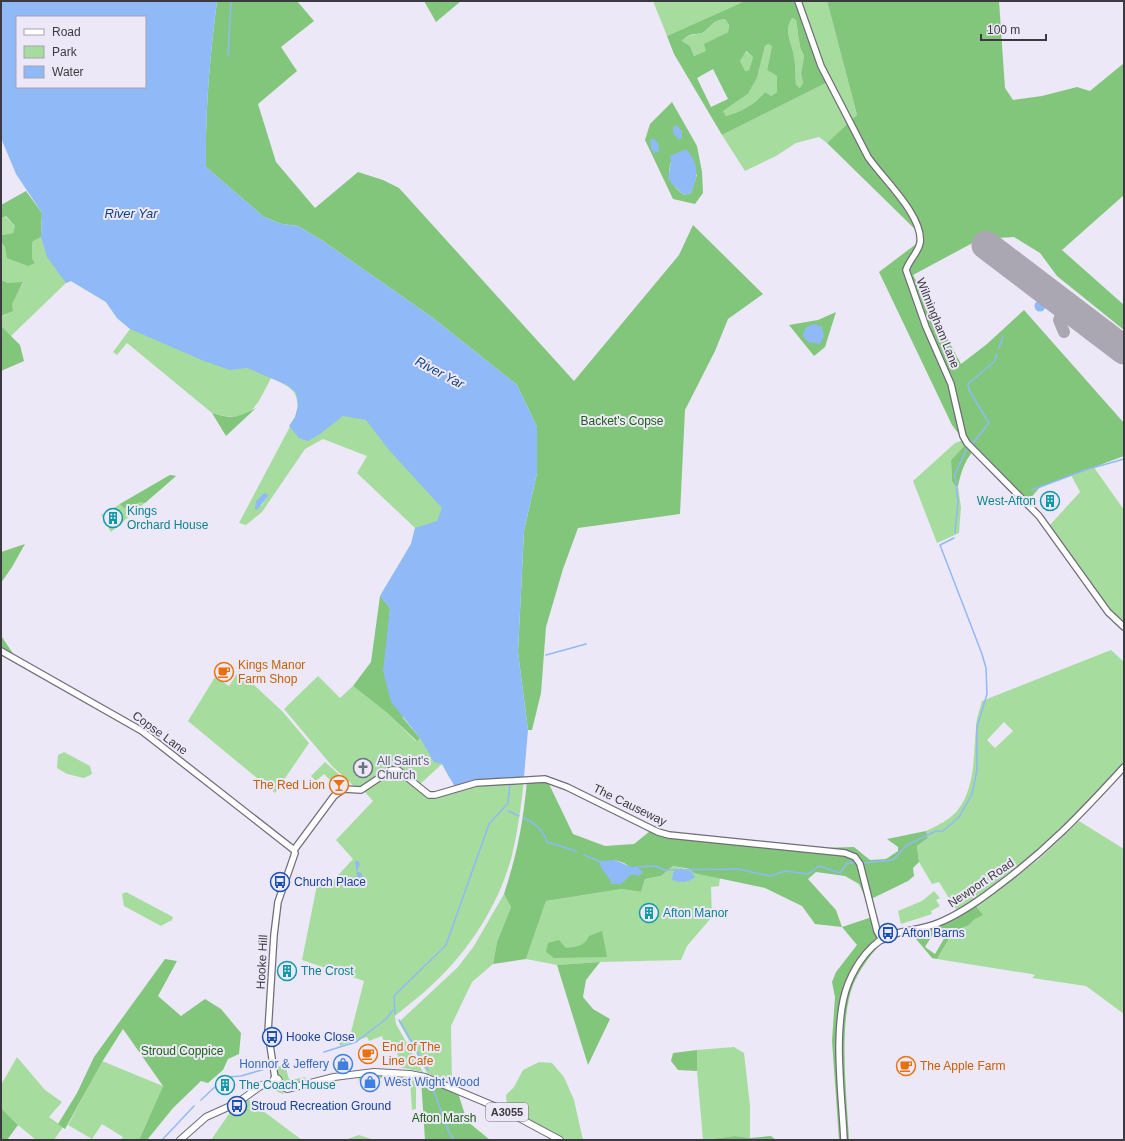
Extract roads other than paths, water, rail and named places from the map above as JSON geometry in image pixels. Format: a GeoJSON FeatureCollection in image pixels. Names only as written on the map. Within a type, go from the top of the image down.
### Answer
{"type":"FeatureCollection","features":[{"type":"Feature","properties":{"kind":"main road","name":"A3055"},"geometry":{"type":"LineString","coordinates":[[275,1082],[287,1089],[341,1076],[379,1071],[425,1077],[506,1111],[560,1140]]}},
{"type":"Feature","properties":{"kind":"main road"},"geometry":{"type":"LineString","coordinates":[[180,1140],[206,1117],[237,1102],[262,1085],[275,1082]]}},
{"type":"Feature","properties":{"kind":"street","name":"Wilmingham Lane"},"geometry":{"type":"LineString","coordinates":[[798,1],[821,66],[868,157],[876,169],[904,201],[916,225],[920,236],[920,245],[908,263],[906,270],[926,327],[951,384],[963,436],[967,443],[1024,499],[1044,522],[1108,612],[1124,627]]}},
{"type":"Feature","properties":{"kind":"street","name":"Copse Lane"},"geometry":{"type":"LineString","coordinates":[[1,651],[142,731],[294,850]]}},
{"type":"Feature","properties":{"kind":"street","name":"Newport Road"},"geometry":{"type":"LineString","coordinates":[[844,1140],[839,1039],[843,1004],[849,983],[857,967],[869,950],[893,934],[937,923],[977,901],[1047,847],[1077,819],[1124,767]]}},
{"type":"Feature","properties":{"kind":"street","name":"The Causeway"},"geometry":{"type":"LineString","coordinates":[[294,850],[330,800],[344,790],[350,789],[358,791],[365,789],[393,769],[398,770],[429,795],[435,795],[469,784],[522,779],[545,779],[558,783],[658,832],[669,835],[845,853],[853,856],[860,864],[877,931],[882,940]]}},
{"type":"Feature","properties":{"kind":"street","name":"Hooke Hill"},"geometry":{"type":"LineString","coordinates":[[275,1082],[268,1032],[274,936],[278,902],[294,855],[294,850]]}},
{"type":"Feature","properties":{"kind":"water","name":"River Yar"},"geometry":{"type":"Polygon","coordinates":[[[1,1],[217,1],[208,84],[206,167],[264,217],[282,224],[298,226],[323,241],[433,318],[517,385],[537,427],[537,473],[524,531],[518,652],[528,730],[524,777],[455,787],[442,764],[434,762],[420,738],[391,702],[383,671],[390,608],[380,596],[411,544],[415,528],[437,521],[442,508],[389,450],[366,420],[343,416],[320,434],[308,441],[299,438],[289,426],[295,417],[298,406],[296,393],[287,385],[247,368],[230,370],[204,361],[130,329],[117,318],[106,302],[71,281],[66,283],[47,257],[41,237],[42,213],[16,174],[1,138],[1,1]]]}},
{"type":"Feature","properties":{"kind":"water"},"geometry":{"type":"Polygon","coordinates":[[[676,125],[682,131],[682,138],[678,139],[673,133],[673,128],[676,125]]]}},
{"type":"Feature","properties":{"kind":"water"},"geometry":{"type":"Polygon","coordinates":[[[650,139],[654,139],[658,143],[658,152],[654,153],[651,148],[650,139]]]}},
{"type":"Feature","properties":{"kind":"water"},"geometry":{"type":"Polygon","coordinates":[[[686,149],[693,159],[696,175],[694,187],[691,193],[684,195],[668,178],[671,162],[670,156],[686,149]]]}},
{"type":"Feature","properties":{"kind":"water"},"geometry":{"type":"Polygon","coordinates":[[[1038,301],[1042,301],[1044,302],[1044,310],[1038,311],[1035,308],[1035,304],[1038,301]]]}},
{"type":"Feature","properties":{"kind":"water"},"geometry":{"type":"Polygon","coordinates":[[[815,324],[822,327],[824,336],[820,344],[808,342],[803,336],[806,328],[815,324]]]}},
{"type":"Feature","properties":{"kind":"water"},"geometry":{"type":"Polygon","coordinates":[[[264,493],[269,495],[257,510],[255,509],[256,501],[264,493]]]}},
{"type":"Feature","properties":{"kind":"water"},"geometry":{"type":"Polygon","coordinates":[[[614,860],[628,866],[637,867],[643,872],[639,876],[631,875],[621,884],[612,884],[601,868],[599,861],[614,860]]]}},
{"type":"Feature","properties":{"kind":"water"},"geometry":{"type":"Polygon","coordinates":[[[355,861],[358,861],[360,864],[357,871],[362,874],[363,881],[361,883],[358,882],[355,861]]]}},
{"type":"Feature","properties":{"kind":"water"},"geometry":{"type":"Polygon","coordinates":[[[675,870],[691,871],[695,877],[684,882],[672,880],[675,870]]]}},
{"type":"Feature","properties":{"kind":"waterway"},"geometry":{"type":"LineString","coordinates":[[228,56],[231,1]]}},
{"type":"Feature","properties":{"kind":"waterway"},"geometry":{"type":"LineString","coordinates":[[999,348],[1003,336]]}},
{"type":"Feature","properties":{"kind":"waterway"},"geometry":{"type":"LineString","coordinates":[[972,444],[989,423],[969,390],[968,384],[995,361],[997,354]]}},
{"type":"Feature","properties":{"kind":"waterway"},"geometry":{"type":"LineString","coordinates":[[955,533],[958,502],[955,474],[967,448]]}},
{"type":"Feature","properties":{"kind":"waterway"},"geometry":{"type":"LineString","coordinates":[[1032,490],[1085,470],[1124,459]]}},
{"type":"Feature","properties":{"kind":"waterway"},"geometry":{"type":"LineString","coordinates":[[862,863],[893,860],[907,845],[936,831],[943,831],[959,817],[972,794],[977,770],[977,727],[987,694],[986,668],[940,545],[954,538]]}},
{"type":"Feature","properties":{"kind":"waterway"},"geometry":{"type":"LineString","coordinates":[[546,655],[586,644]]}},
{"type":"Feature","properties":{"kind":"waterway"},"geometry":{"type":"LineString","coordinates":[[395,1014],[394,996],[446,945],[489,824],[508,803],[510,783]]}},
{"type":"Feature","properties":{"kind":"waterway"},"geometry":{"type":"LineString","coordinates":[[508,811],[519,816]]}},
{"type":"Feature","properties":{"kind":"waterway"},"geometry":{"type":"LineString","coordinates":[[524,818],[538,828],[547,842],[576,851]]}},
{"type":"Feature","properties":{"kind":"waterway"},"geometry":{"type":"LineString","coordinates":[[584,855],[599,861]]}},
{"type":"Feature","properties":{"kind":"waterway"},"geometry":{"type":"LineString","coordinates":[[637,867],[655,866],[664,870],[738,869],[770,876],[785,871],[808,874],[819,866],[840,873],[847,863],[856,863]]}},
{"type":"Feature","properties":{"kind":"waterway"},"geometry":{"type":"LineString","coordinates":[[324,1052],[356,1042],[386,1019],[393,1010]]}},
{"type":"Feature","properties":{"kind":"waterway"},"geometry":{"type":"LineString","coordinates":[[399,1020],[428,1070]]}},
{"type":"Feature","properties":{"kind":"waterway"},"geometry":{"type":"LineString","coordinates":[[201,1100],[220,1082],[228,1077],[241,1076],[265,1069]]}},
{"type":"Feature","properties":{"kind":"waterway"},"geometry":{"type":"LineString","coordinates":[[432,1086],[448,1130],[454,1140]]}},
{"type":"Feature","properties":{"kind":"waterway"},"geometry":{"type":"LineString","coordinates":[[162,1140],[194,1106]]}},
{"type":"Feature","properties":{"kind":"place","name":"West-Afton"},"geometry":{"type":"Point","coordinates":[1050,501]}},
{"type":"Feature","properties":{"kind":"place","name":"Kings Orchard House"},"geometry":{"type":"Point","coordinates":[113,518]}},
{"type":"Feature","properties":{"kind":"place","name":"Kings Manor Farm Shop"},"geometry":{"type":"Point","coordinates":[224,672]}},
{"type":"Feature","properties":{"kind":"place","name":"All Saint's Church"},"geometry":{"type":"Point","coordinates":[363,768]}},
{"type":"Feature","properties":{"kind":"place","name":"The Red Lion"},"geometry":{"type":"Point","coordinates":[339,785]}},
{"type":"Feature","properties":{"kind":"place","name":"Church Place"},"geometry":{"type":"Point","coordinates":[280,882]}},
{"type":"Feature","properties":{"kind":"place","name":"Afton Manor"},"geometry":{"type":"Point","coordinates":[649,913]}},
{"type":"Feature","properties":{"kind":"place","name":"Afton Barns"},"geometry":{"type":"Point","coordinates":[888,933]}},
{"type":"Feature","properties":{"kind":"place","name":"The Crost"},"geometry":{"type":"Point","coordinates":[287,971]}},
{"type":"Feature","properties":{"kind":"place","name":"Hooke Close"},"geometry":{"type":"Point","coordinates":[272,1037]}},
{"type":"Feature","properties":{"kind":"place","name":"End of The Line Cafe"},"geometry":{"type":"Point","coordinates":[368,1054]}},
{"type":"Feature","properties":{"kind":"place","name":"Honnor & Jeffery"},"geometry":{"type":"Point","coordinates":[343,1064]}},
{"type":"Feature","properties":{"kind":"place","name":"The Apple Farm"},"geometry":{"type":"Point","coordinates":[906,1066]}},
{"type":"Feature","properties":{"kind":"place","name":"West Wight Wood"},"geometry":{"type":"Point","coordinates":[370,1082]}},
{"type":"Feature","properties":{"kind":"place","name":"The Coach House"},"geometry":{"type":"Point","coordinates":[225,1085]}},
{"type":"Feature","properties":{"kind":"place","name":"Stroud Recreation Ground"},"geometry":{"type":"Point","coordinates":[237,1106]}},
{"type":"Feature","properties":{"kind":"park label","name":"Backet's Copse"},"geometry":{"type":"Point","coordinates":[622,421]}},
{"type":"Feature","properties":{"kind":"park label","name":"Stroud Coppice"},"geometry":{"type":"Point","coordinates":[182,1051]}},
{"type":"Feature","properties":{"kind":"park label","name":"Afton Marsh"},"geometry":{"type":"Point","coordinates":[444,1118]}}]}
